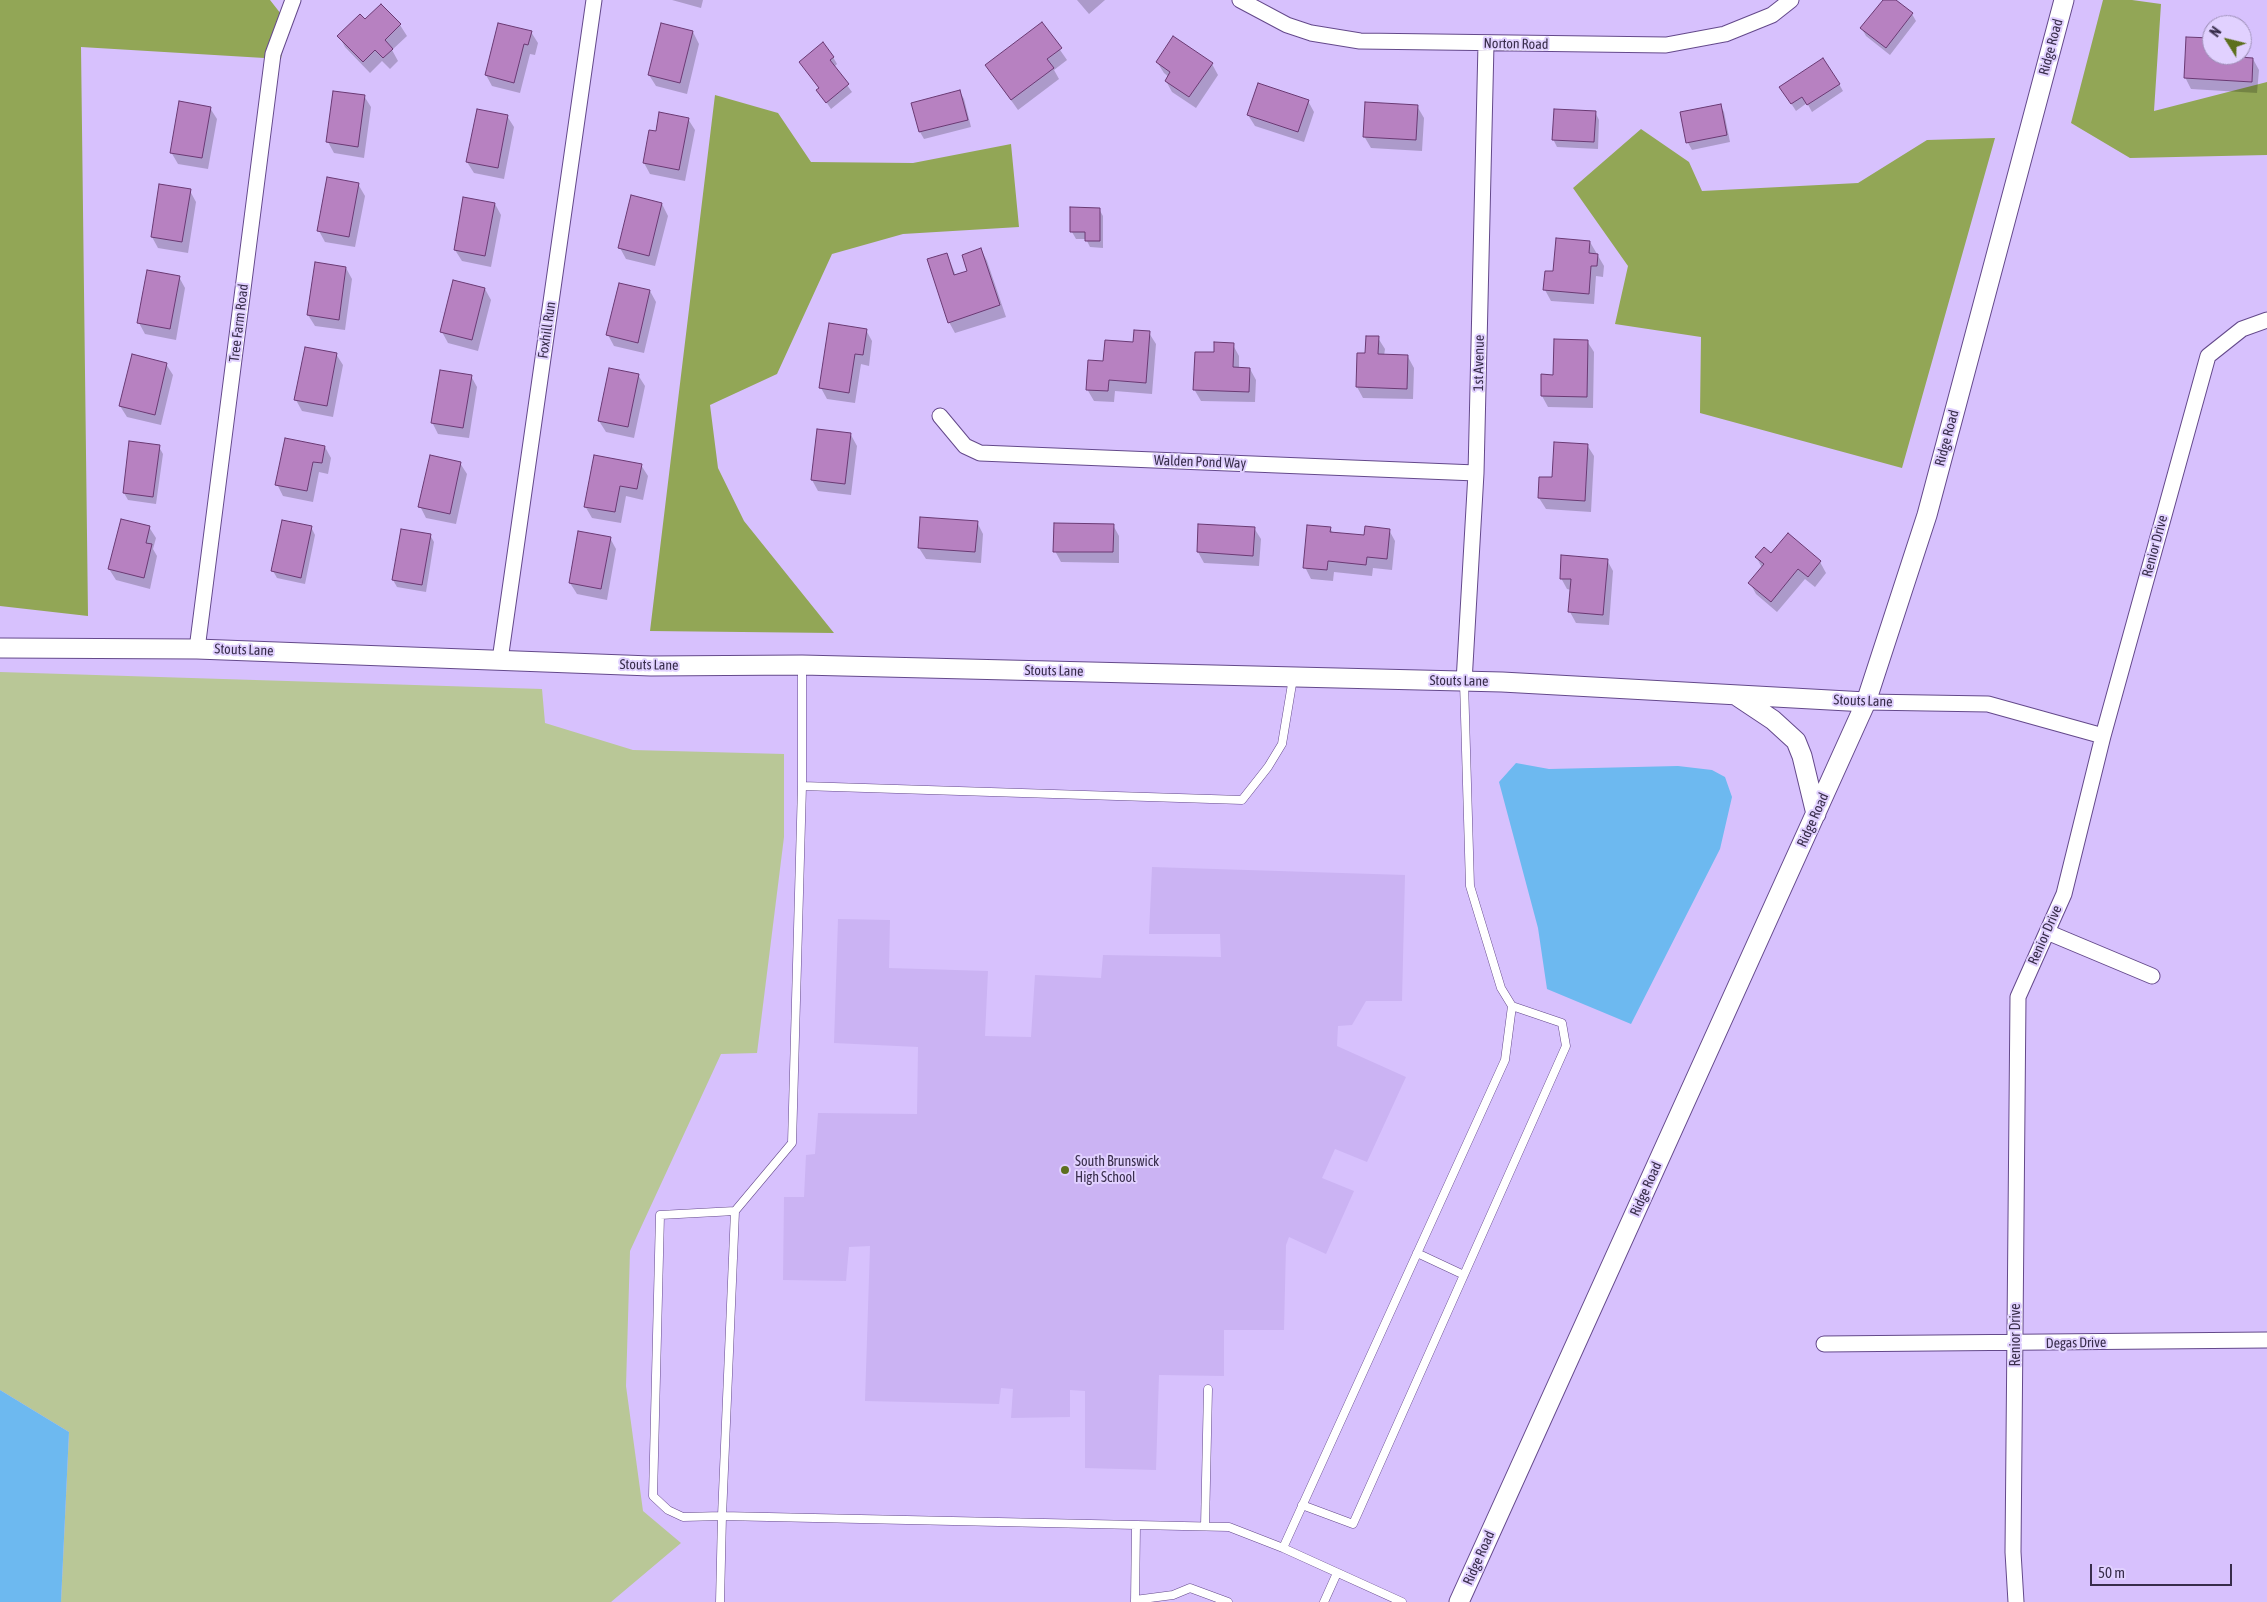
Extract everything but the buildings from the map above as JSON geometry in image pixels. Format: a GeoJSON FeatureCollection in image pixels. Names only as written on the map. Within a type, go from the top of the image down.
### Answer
{"type":"FeatureCollection","features":[{"type":"Feature","properties":{"kind":"street","name":"Tree Farm Road"},"geometry":{"type":"LineString","coordinates":[[197,648],[274,54],[293,0]]}},
{"type":"Feature","properties":{"kind":"street","name":"Foxhill Run"},"geometry":{"type":"LineString","coordinates":[[500,660],[594,0]]}},
{"type":"Feature","properties":{"kind":"street","name":"Norton Road"},"geometry":{"type":"LineString","coordinates":[[1240,0],[1287,25],[1335,38],[1360,41],[1666,45],[1725,34],[1772,14],[1791,0]]}},
{"type":"Feature","properties":{"kind":"street","name":"Ridge Road"},"geometry":{"type":"LineString","coordinates":[[1459,1602],[1866,702],[1923,529],[2064,0]]}},
{"type":"Feature","properties":{"kind":"street","name":"1st Avenue"},"geometry":{"type":"LineString","coordinates":[[1464,682],[1476,473],[1486,44]]}},
{"type":"Feature","properties":{"kind":"street","name":"Renior Drive"},"geometry":{"type":"LineString","coordinates":[[2016,1602],[2013,1552],[2018,997],[2064,894],[2103,736],[2208,356],[2242,329],[2267,320]]}},
{"type":"Feature","properties":{"kind":"street","name":"Walden Pond Way"},"geometry":{"type":"LineString","coordinates":[[940,416],[965,446],[980,453],[1476,473]]}},
{"type":"Feature","properties":{"kind":"street","name":"Stouts Lane"},"geometry":{"type":"LineString","coordinates":[[0,648],[197,648],[651,666],[802,665],[1464,682],[1866,702],[1988,704],[2103,736]]}},
{"type":"Feature","properties":{"kind":"street"},"geometry":{"type":"LineString","coordinates":[[1736,695],[1773,720],[1796,741],[1802,756],[1816,814]]}},
{"type":"Feature","properties":{"kind":"street"},"geometry":{"type":"LineString","coordinates":[[2047,932],[2152,976]]}},
{"type":"Feature","properties":{"kind":"street","name":"Degas Drive"},"geometry":{"type":"LineString","coordinates":[[1824,1344],[2016,1344],[2267,1340]]}},
{"type":"Feature","properties":{"kind":"lane"},"geometry":{"type":"LineString","coordinates":[[720,1602],[735,1211],[792,1143],[802,786],[802,665]]}},
{"type":"Feature","properties":{"kind":"lane"},"geometry":{"type":"LineString","coordinates":[[802,786],[1242,800],[1268,767],[1282,744],[1293,677]]}},
{"type":"Feature","properties":{"kind":"lane"},"geometry":{"type":"LineString","coordinates":[[1283,1548],[1505,1060],[1512,1006],[1501,988],[1470,886],[1464,682]]}},
{"type":"Feature","properties":{"kind":"lane"},"geometry":{"type":"LineString","coordinates":[[1302,1505],[1353,1524],[1566,1046],[1562,1023],[1512,1006]]}},
{"type":"Feature","properties":{"kind":"lane"},"geometry":{"type":"LineString","coordinates":[[735,1211],[660,1216],[653,1496],[668,1510],[683,1517],[722,1516],[1229,1527],[1283,1548],[1402,1602]]}},
{"type":"Feature","properties":{"kind":"lane"},"geometry":{"type":"LineString","coordinates":[[1417,1253],[1464,1275]]}},
{"type":"Feature","properties":{"kind":"lane"},"geometry":{"type":"LineString","coordinates":[[1205,1526],[1208,1389]]}},
{"type":"Feature","properties":{"kind":"lane"},"geometry":{"type":"LineString","coordinates":[[1136,1525],[1135,1601],[1173,1595],[1190,1588],[1228,1602]]}},
{"type":"Feature","properties":{"kind":"lane"},"geometry":{"type":"LineString","coordinates":[[1324,1602],[1337,1573]]}},
{"type":"Feature","properties":{"kind":"shaded area","name":"South Brunswick High School"},"geometry":{"type":"Polygon","coordinates":[[[1152,867],[1405,875],[1402,1001],[1366,1001],[1352,1025],[1338,1026],[1337,1046],[1406,1077],[1367,1162],[1335,1149],[1322,1178],[1354,1191],[1326,1254],[1289,1237],[1286,1245],[1284,1330],[1224,1330],[1224,1376],[1159,1375],[1156,1470],[1085,1468],[1085,1391],[1070,1390],[1070,1417],[1011,1418],[1013,1389],[1001,1388],[999,1404],[865,1401],[870,1246],[849,1247],[846,1281],[783,1280],[784,1197],[804,1197],[806,1155],[815,1154],[818,1113],[917,1114],[918,1047],[834,1043],[838,919],[890,920],[889,968],[988,971],[985,1036],[1031,1037],[1035,975],[1101,978],[1103,955],[1221,957],[1220,934],[1149,934],[1152,867]]]}},
{"type":"Feature","properties":{"kind":"green space"},"geometry":{"type":"Polygon","coordinates":[[[0,0],[270,0],[288,23],[281,59],[81,47],[88,616],[0,606],[0,0]]]}},
{"type":"Feature","properties":{"kind":"green space"},"geometry":{"type":"Polygon","coordinates":[[[2103,0],[2132,0],[2161,4],[2154,111],[2267,82],[2267,155],[2130,158],[2071,123],[2103,0]]]}},
{"type":"Feature","properties":{"kind":"green space"},"geometry":{"type":"Polygon","coordinates":[[[715,95],[778,113],[811,162],[913,163],[1011,144],[1019,227],[903,234],[832,254],[777,374],[710,405],[718,468],[744,521],[834,633],[650,631],[715,95]]]}},
{"type":"Feature","properties":{"kind":"green space"},"geometry":{"type":"Polygon","coordinates":[[[1641,129],[1689,162],[1702,191],[1858,183],[1927,140],[1995,138],[1902,468],[1700,413],[1701,337],[1615,324],[1628,266],[1573,188],[1641,129]]]}},
{"type":"Feature","properties":{"kind":"green space"},"geometry":{"type":"Polygon","coordinates":[[[0,672],[542,689],[545,723],[633,750],[784,754],[784,837],[757,1053],[721,1054],[630,1251],[626,1386],[643,1511],[681,1543],[611,1602],[61,1602],[69,1432],[0,1390],[0,672]]]}},
{"type":"Feature","properties":{"kind":"water"},"geometry":{"type":"Polygon","coordinates":[[[1516,763],[1549,769],[1678,766],[1712,770],[1725,777],[1732,797],[1720,849],[1631,1024],[1547,989],[1538,928],[1499,782],[1516,763]]]}},
{"type":"Feature","properties":{"kind":"water"},"geometry":{"type":"Polygon","coordinates":[[[0,1390],[69,1432],[61,1602],[0,1602],[0,1390]]]}},
{"type":"Feature","properties":{"kind":"place","name":"South Brunswick High School"},"geometry":{"type":"Point","coordinates":[1065,1170]}}]}
